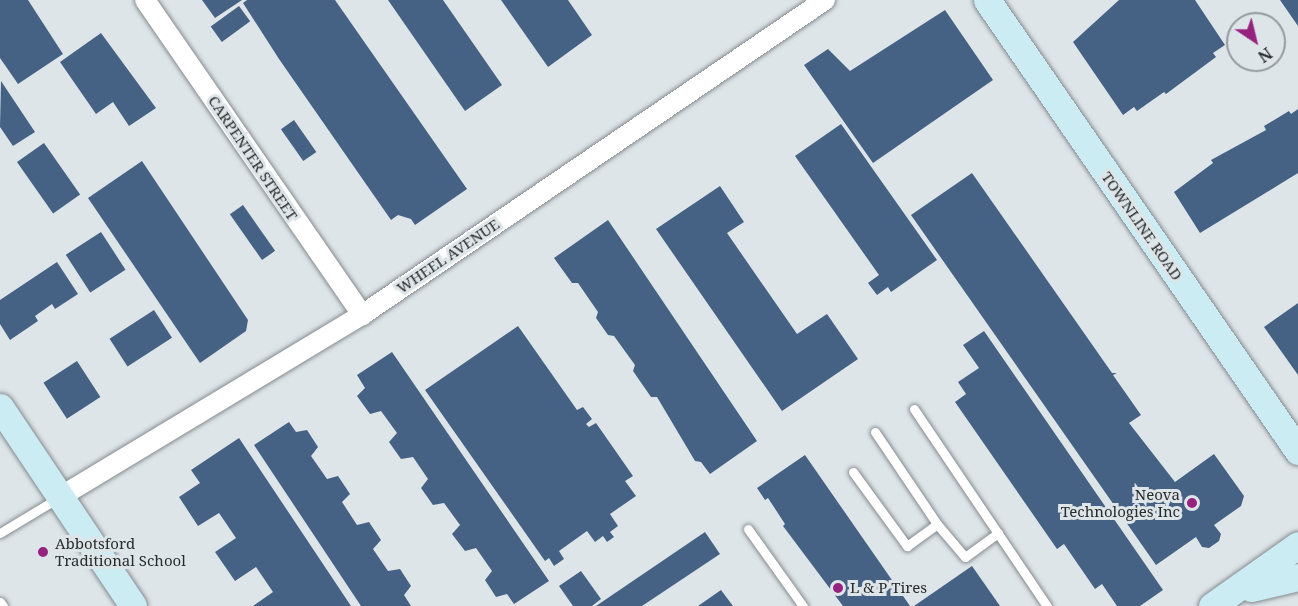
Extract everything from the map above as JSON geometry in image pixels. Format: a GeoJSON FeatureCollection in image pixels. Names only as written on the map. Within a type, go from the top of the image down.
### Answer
{"type":"FeatureCollection","features":[{"type":"Feature","properties":{"kind":"street","name":"CARPENTER STREET"},"geometry":{"type":"LineString","coordinates":[[145,0],[362,315]]}},
{"type":"Feature","properties":{"kind":"street","name":"WHEEL AVENUE"},"geometry":{"type":"LineString","coordinates":[[60,497],[362,315],[825,0]]}},
{"type":"Feature","properties":{"kind":"street","name":"TOWNLINE ROAD"},"geometry":{"type":"LineString","coordinates":[[987,0],[1298,451]]}},
{"type":"Feature","properties":{"kind":"street"},"geometry":{"type":"LineString","coordinates":[[0,407],[133,606]]}},
{"type":"Feature","properties":{"kind":"street"},"geometry":{"type":"LineString","coordinates":[[1220,601],[1298,545]]}},
{"type":"Feature","properties":{"kind":"street"},"geometry":{"type":"LineString","coordinates":[[1220,601],[1284,578],[1298,577]]}},
{"type":"Feature","properties":{"kind":"lane"},"geometry":{"type":"LineString","coordinates":[[914,409],[1047,606]]}},
{"type":"Feature","properties":{"kind":"lane"},"geometry":{"type":"LineString","coordinates":[[875,432],[937,524],[965,557],[998,533]]}},
{"type":"Feature","properties":{"kind":"lane"},"geometry":{"type":"LineString","coordinates":[[853,472],[907,546],[937,524]]}},
{"type":"Feature","properties":{"kind":"lane"},"geometry":{"type":"LineString","coordinates":[[0,533],[60,497]]}},
{"type":"Feature","properties":{"kind":"lane"},"geometry":{"type":"LineString","coordinates":[[748,529],[803,606]]}},
{"type":"Feature","properties":{"kind":"lane"},"geometry":{"type":"LineString","coordinates":[[0,602],[3,606]]}},
{"type":"Feature","properties":{"kind":"building"},"geometry":{"type":"Polygon","coordinates":[[[0,0],[28,0],[63,54],[18,84],[0,58],[0,0]]]}},
{"type":"Feature","properties":{"kind":"building"},"geometry":{"type":"Polygon","coordinates":[[[202,0],[242,0],[215,18],[202,0]]]}},
{"type":"Feature","properties":{"kind":"building"},"geometry":{"type":"Polygon","coordinates":[[[247,0],[335,0],[467,189],[415,225],[411,219],[398,215],[391,220],[279,59],[243,3],[247,0]]]}},
{"type":"Feature","properties":{"kind":"building"},"geometry":{"type":"Polygon","coordinates":[[[388,0],[443,0],[502,85],[465,111],[388,0]]]}},
{"type":"Feature","properties":{"kind":"building"},"geometry":{"type":"Polygon","coordinates":[[[501,0],[568,0],[592,35],[548,67],[501,0]]]}},
{"type":"Feature","properties":{"kind":"building"},"geometry":{"type":"Polygon","coordinates":[[[1119,0],[1195,0],[1225,45],[1213,53],[1216,57],[1166,94],[1164,92],[1137,111],[1134,107],[1123,115],[1073,42],[1119,0]]]}},
{"type":"Feature","properties":{"kind":"building"},"geometry":{"type":"Polygon","coordinates":[[[1280,0],[1298,0],[1298,26],[1280,0]]]}},
{"type":"Feature","properties":{"kind":"building"},"geometry":{"type":"Polygon","coordinates":[[[239,6],[250,21],[222,42],[211,27],[239,6]]]}},
{"type":"Feature","properties":{"kind":"building"},"geometry":{"type":"Polygon","coordinates":[[[945,10],[993,80],[873,163],[804,65],[828,49],[850,71],[945,10]]]}},
{"type":"Feature","properties":{"kind":"building"},"geometry":{"type":"Polygon","coordinates":[[[101,33],[156,108],[129,126],[113,102],[96,114],[60,62],[101,33]]]}},
{"type":"Feature","properties":{"kind":"building"},"geometry":{"type":"Polygon","coordinates":[[[1,81],[35,132],[13,146],[0,127],[1,81]]]}},
{"type":"Feature","properties":{"kind":"building"},"geometry":{"type":"Polygon","coordinates":[[[1298,109],[1298,173],[1200,233],[1174,192],[1213,163],[1211,160],[1266,130],[1264,126],[1289,111],[1291,114],[1298,109]]]}},
{"type":"Feature","properties":{"kind":"building"},"geometry":{"type":"Polygon","coordinates":[[[294,120],[316,152],[303,161],[281,129],[294,120]]]}},
{"type":"Feature","properties":{"kind":"building"},"geometry":{"type":"Polygon","coordinates":[[[841,124],[937,260],[891,292],[888,287],[877,295],[868,283],[879,275],[795,156],[841,124]]]}},
{"type":"Feature","properties":{"kind":"building"},"geometry":{"type":"Polygon","coordinates":[[[44,143],[80,195],[53,214],[17,162],[44,143]]]}},
{"type":"Feature","properties":{"kind":"building"},"geometry":{"type":"Polygon","coordinates":[[[142,161],[248,320],[246,331],[200,363],[88,198],[142,161]]]}},
{"type":"Feature","properties":{"kind":"building"},"geometry":{"type":"Polygon","coordinates":[[[972,173],[1112,373],[1117,373],[1113,375],[1141,415],[1129,423],[1175,482],[1214,454],[1244,496],[1241,506],[1214,525],[1221,534],[1219,541],[1209,548],[1202,547],[1196,537],[1156,565],[911,215],[972,173]]]}},
{"type":"Feature","properties":{"kind":"building"},"geometry":{"type":"Polygon","coordinates":[[[720,186],[744,222],[727,233],[797,334],[827,314],[858,359],[782,411],[656,229],[720,186]]]}},
{"type":"Feature","properties":{"kind":"building"},"geometry":{"type":"Polygon","coordinates":[[[243,205],[275,251],[262,260],[230,214],[243,205]]]}},
{"type":"Feature","properties":{"kind":"building"},"geometry":{"type":"Polygon","coordinates":[[[608,220],[757,441],[710,474],[701,462],[695,461],[657,397],[651,397],[633,371],[635,365],[614,336],[608,335],[596,318],[598,312],[578,283],[572,283],[554,258],[608,220]]]}},
{"type":"Feature","properties":{"kind":"building"},"geometry":{"type":"Polygon","coordinates":[[[101,232],[126,270],[90,293],[66,255],[101,232]]]}},
{"type":"Feature","properties":{"kind":"building"},"geometry":{"type":"Polygon","coordinates":[[[57,262],[78,294],[55,309],[52,304],[35,316],[38,321],[10,340],[0,324],[0,300],[57,262]]]}},
{"type":"Feature","properties":{"kind":"building"},"geometry":{"type":"Polygon","coordinates":[[[1298,303],[1298,375],[1264,327],[1298,303]]]}},
{"type":"Feature","properties":{"kind":"building"},"geometry":{"type":"Polygon","coordinates":[[[154,310],[172,338],[128,367],[110,339],[154,310]]]}},
{"type":"Feature","properties":{"kind":"building"},"geometry":{"type":"Polygon","coordinates":[[[518,326],[577,410],[583,407],[592,419],[586,424],[589,427],[596,423],[633,476],[625,481],[636,496],[610,514],[618,526],[610,532],[614,537],[607,542],[603,536],[595,542],[587,531],[559,551],[564,559],[554,566],[549,558],[545,561],[425,390],[518,326]]]}},
{"type":"Feature","properties":{"kind":"building"},"geometry":{"type":"Polygon","coordinates":[[[984,331],[1163,590],[1140,606],[1117,606],[1102,584],[1095,589],[1064,544],[1057,549],[955,402],[966,394],[958,382],[979,368],[963,345],[984,331]]]}},
{"type":"Feature","properties":{"kind":"building"},"geometry":{"type":"Polygon","coordinates":[[[392,352],[549,581],[514,604],[507,594],[496,597],[485,580],[492,571],[476,548],[465,551],[452,534],[460,525],[444,503],[433,505],[421,488],[428,479],[413,457],[401,459],[389,442],[397,433],[381,411],[370,414],[357,396],[365,388],[357,375],[392,352]]]}},
{"type":"Feature","properties":{"kind":"building"},"geometry":{"type":"Polygon","coordinates":[[[77,361],[100,397],[67,419],[43,383],[77,361]]]}},
{"type":"Feature","properties":{"kind":"building"},"geometry":{"type":"Polygon","coordinates":[[[289,422],[296,432],[307,430],[318,447],[311,456],[327,479],[338,476],[350,494],[342,502],[357,525],[369,522],[381,540],[373,549],[388,571],[400,569],[411,586],[404,595],[411,606],[361,606],[254,445],[289,422]]]}},
{"type":"Feature","properties":{"kind":"building"},"geometry":{"type":"Polygon","coordinates":[[[239,438],[351,606],[253,606],[273,592],[256,567],[235,581],[215,552],[236,538],[219,513],[198,526],[179,497],[200,483],[191,470],[239,438]]]}},
{"type":"Feature","properties":{"kind":"building"},"geometry":{"type":"Polygon","coordinates":[[[805,455],[910,606],[843,606],[783,526],[785,524],[768,498],[765,500],[757,488],[805,455]]]}},
{"type":"Feature","properties":{"kind":"building"},"geometry":{"type":"Polygon","coordinates":[[[705,532],[720,554],[642,606],[596,606],[705,532]]]}},
{"type":"Feature","properties":{"kind":"building"},"geometry":{"type":"Polygon","coordinates":[[[972,566],[1000,606],[914,606],[972,566]]]}},
{"type":"Feature","properties":{"kind":"building"},"geometry":{"type":"Polygon","coordinates":[[[581,571],[601,599],[592,606],[573,606],[559,586],[581,571]]]}},
{"type":"Feature","properties":{"kind":"building"},"geometry":{"type":"Polygon","coordinates":[[[721,590],[733,606],[698,606],[721,590]]]}},
{"type":"Feature","properties":{"kind":"place","name":"Neova Technologies Inc"},"geometry":{"type":"Point","coordinates":[1192,503]}},
{"type":"Feature","properties":{"kind":"place","name":"Abbotsford Traditional School"},"geometry":{"type":"Point","coordinates":[43,552]}},
{"type":"Feature","properties":{"kind":"place","name":"L & P Tires"},"geometry":{"type":"Point","coordinates":[838,588]}}]}
